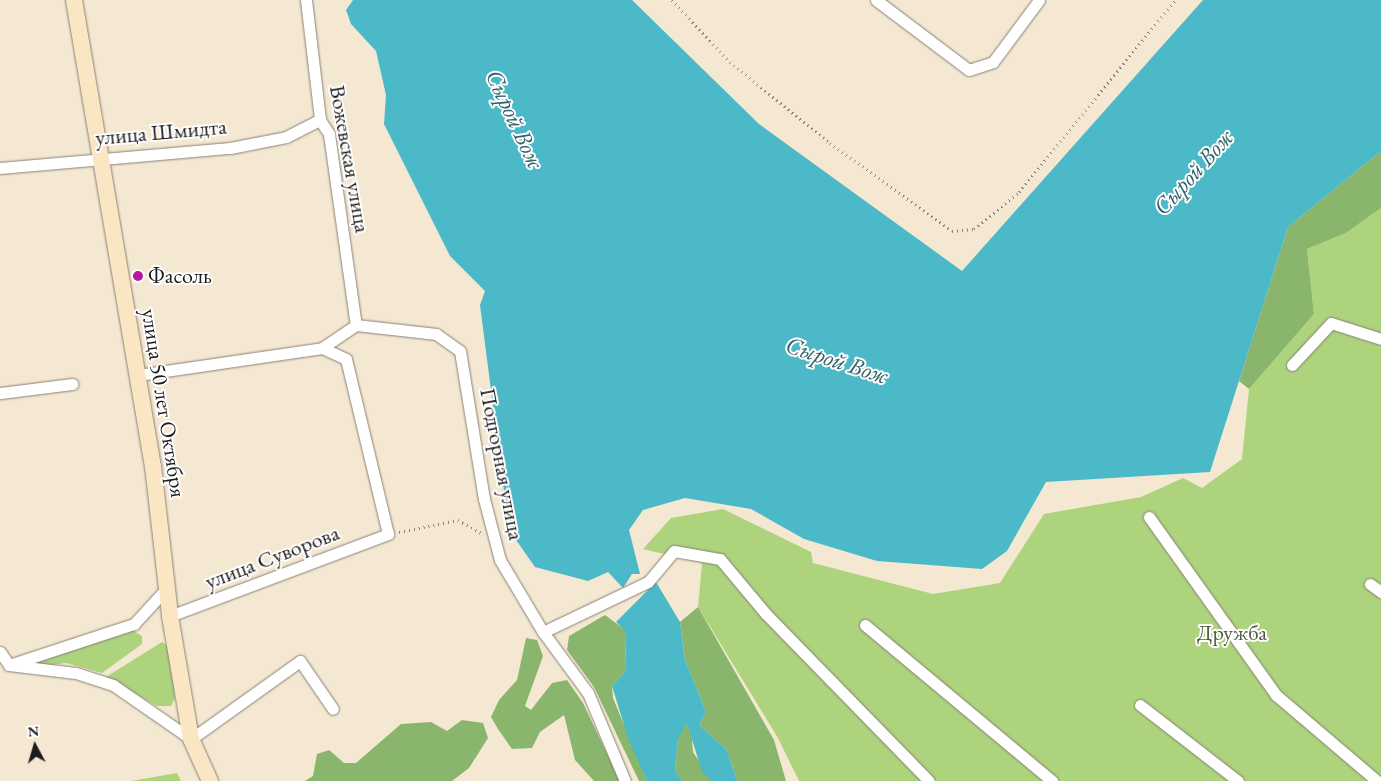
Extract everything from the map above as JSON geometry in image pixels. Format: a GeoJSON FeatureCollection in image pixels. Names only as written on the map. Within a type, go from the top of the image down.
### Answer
{"type":"FeatureCollection","features":[{"type":"Feature","properties":{"kind":"main road","name":"улица 50 лет Октября"},"geometry":{"type":"LineString","coordinates":[[74,0],[99,157],[138,375],[170,616],[191,738],[210,781]]}},
{"type":"Feature","properties":{"kind":"street","name":"Вожевская улица"},"geometry":{"type":"LineString","coordinates":[[306,0],[320,120],[329,134],[356,325]]}},
{"type":"Feature","properties":{"kind":"street"},"geometry":{"type":"LineString","coordinates":[[876,0],[969,70],[993,62],[1039,0]]}},
{"type":"Feature","properties":{"kind":"street","name":"улица Шмидта"},"geometry":{"type":"LineString","coordinates":[[0,168],[99,157],[230,148],[286,137],[320,120]]}},
{"type":"Feature","properties":{"kind":"street"},"geometry":{"type":"LineString","coordinates":[[1292,365],[1331,322],[1381,339]]}},
{"type":"Feature","properties":{"kind":"street"},"geometry":{"type":"LineString","coordinates":[[138,375],[322,348],[356,325]]}},
{"type":"Feature","properties":{"kind":"street","name":"Подгорная улица"},"geometry":{"type":"LineString","coordinates":[[356,325],[436,334],[460,351],[500,560],[543,632],[588,693],[625,781]]}},
{"type":"Feature","properties":{"kind":"street"},"geometry":{"type":"LineString","coordinates":[[322,348],[346,359],[388,534]]}},
{"type":"Feature","properties":{"kind":"street"},"geometry":{"type":"LineString","coordinates":[[0,393],[72,384]]}},
{"type":"Feature","properties":{"kind":"street"},"geometry":{"type":"LineString","coordinates":[[1149,517],[1276,695],[1376,781]]}},
{"type":"Feature","properties":{"kind":"street","name":"улица Суворова"},"geometry":{"type":"LineString","coordinates":[[170,616],[388,534]]}},
{"type":"Feature","properties":{"kind":"street"},"geometry":{"type":"LineString","coordinates":[[543,632],[648,582],[674,551],[720,559],[766,614],[929,781]]}},
{"type":"Feature","properties":{"kind":"street"},"geometry":{"type":"LineString","coordinates":[[1370,584],[1381,592]]}},
{"type":"Feature","properties":{"kind":"street"},"geometry":{"type":"LineString","coordinates":[[4,665],[134,624],[167,588]]}},
{"type":"Feature","properties":{"kind":"street"},"geometry":{"type":"LineString","coordinates":[[865,625],[1052,781]]}},
{"type":"Feature","properties":{"kind":"street"},"geometry":{"type":"LineString","coordinates":[[0,652],[4,665]]}},
{"type":"Feature","properties":{"kind":"street"},"geometry":{"type":"LineString","coordinates":[[4,665],[76,673],[113,685],[191,738],[300,661],[333,709]]}},
{"type":"Feature","properties":{"kind":"street"},"geometry":{"type":"LineString","coordinates":[[1140,705],[1238,781]]}},
{"type":"Feature","properties":{"kind":"path"},"geometry":{"type":"LineString","coordinates":[[672,0],[730,62],[830,143],[952,232],[974,229],[1019,192],[1176,0]]}},
{"type":"Feature","properties":{"kind":"path"},"geometry":{"type":"LineString","coordinates":[[388,534],[458,520],[496,542]]}},
{"type":"Feature","properties":{"kind":"green space"},"geometry":{"type":"Polygon","coordinates":[[[1381,151],[1381,208],[1346,233],[1307,249],[1314,314],[1249,389],[1239,381],[1288,227],[1381,151]]]}},
{"type":"Feature","properties":{"kind":"green space","name":"Дружба"},"geometry":{"type":"Polygon","coordinates":[[[1381,208],[1381,781],[799,781],[778,738],[698,607],[702,563],[643,549],[671,518],[723,509],[811,552],[813,563],[933,594],[1000,583],[1044,514],[1141,497],[1183,478],[1202,488],[1242,459],[1249,389],[1314,314],[1307,249],[1346,233],[1381,208]]]}},
{"type":"Feature","properties":{"kind":"green space"},"geometry":{"type":"Polygon","coordinates":[[[698,607],[774,740],[786,781],[737,781],[727,750],[699,725],[706,711],[685,660],[680,622],[698,607]]]}},
{"type":"Feature","properties":{"kind":"green space"},"geometry":{"type":"Polygon","coordinates":[[[605,615],[625,630],[626,671],[612,686],[613,698],[647,781],[639,781],[594,687],[567,650],[569,636],[605,615]]]}},
{"type":"Feature","properties":{"kind":"green space"},"geometry":{"type":"Polygon","coordinates":[[[132,630],[142,636],[142,644],[102,673],[66,663],[35,667],[35,662],[132,630]]]}},
{"type":"Feature","properties":{"kind":"green space"},"geometry":{"type":"Polygon","coordinates":[[[526,638],[537,640],[543,656],[525,706],[531,710],[552,683],[567,680],[583,703],[620,781],[594,781],[575,760],[564,715],[540,732],[532,748],[512,749],[498,729],[491,717],[499,700],[517,680],[526,638]]]}},
{"type":"Feature","properties":{"kind":"green space"},"geometry":{"type":"Polygon","coordinates":[[[162,642],[169,647],[175,698],[171,706],[157,706],[106,677],[162,642]]]}},
{"type":"Feature","properties":{"kind":"green space"},"geometry":{"type":"Polygon","coordinates":[[[462,720],[483,723],[488,738],[469,768],[452,781],[305,781],[313,776],[317,754],[329,750],[344,763],[356,763],[401,724],[431,722],[447,731],[462,720]]]}},
{"type":"Feature","properties":{"kind":"green space"},"geometry":{"type":"Polygon","coordinates":[[[687,722],[691,727],[693,752],[712,781],[682,781],[675,770],[678,738],[687,722]]]}},
{"type":"Feature","properties":{"kind":"green space"},"geometry":{"type":"Polygon","coordinates":[[[177,773],[181,781],[131,781],[177,773]]]}},
{"type":"Feature","properties":{"kind":"water","name":"Сырой Вож"},"geometry":{"type":"Polygon","coordinates":[[[353,0],[632,0],[759,124],[962,271],[1203,0],[1381,0],[1381,151],[1288,227],[1210,472],[1046,482],[1007,551],[982,569],[877,561],[804,539],[751,509],[685,498],[643,510],[629,530],[640,574],[632,574],[623,588],[608,572],[588,581],[535,567],[509,530],[480,305],[485,291],[450,256],[384,124],[386,95],[376,51],[351,24],[346,10],[353,0]]]}},
{"type":"Feature","properties":{"kind":"water"},"geometry":{"type":"Polygon","coordinates":[[[656,582],[680,622],[685,660],[706,711],[699,725],[727,750],[737,781],[712,781],[702,772],[687,723],[678,739],[675,770],[682,781],[647,781],[628,738],[612,686],[626,671],[625,631],[616,622],[656,582]]]}},
{"type":"Feature","properties":{"kind":"place","name":"Фасоль"},"geometry":{"type":"Point","coordinates":[138,276]}}]}
